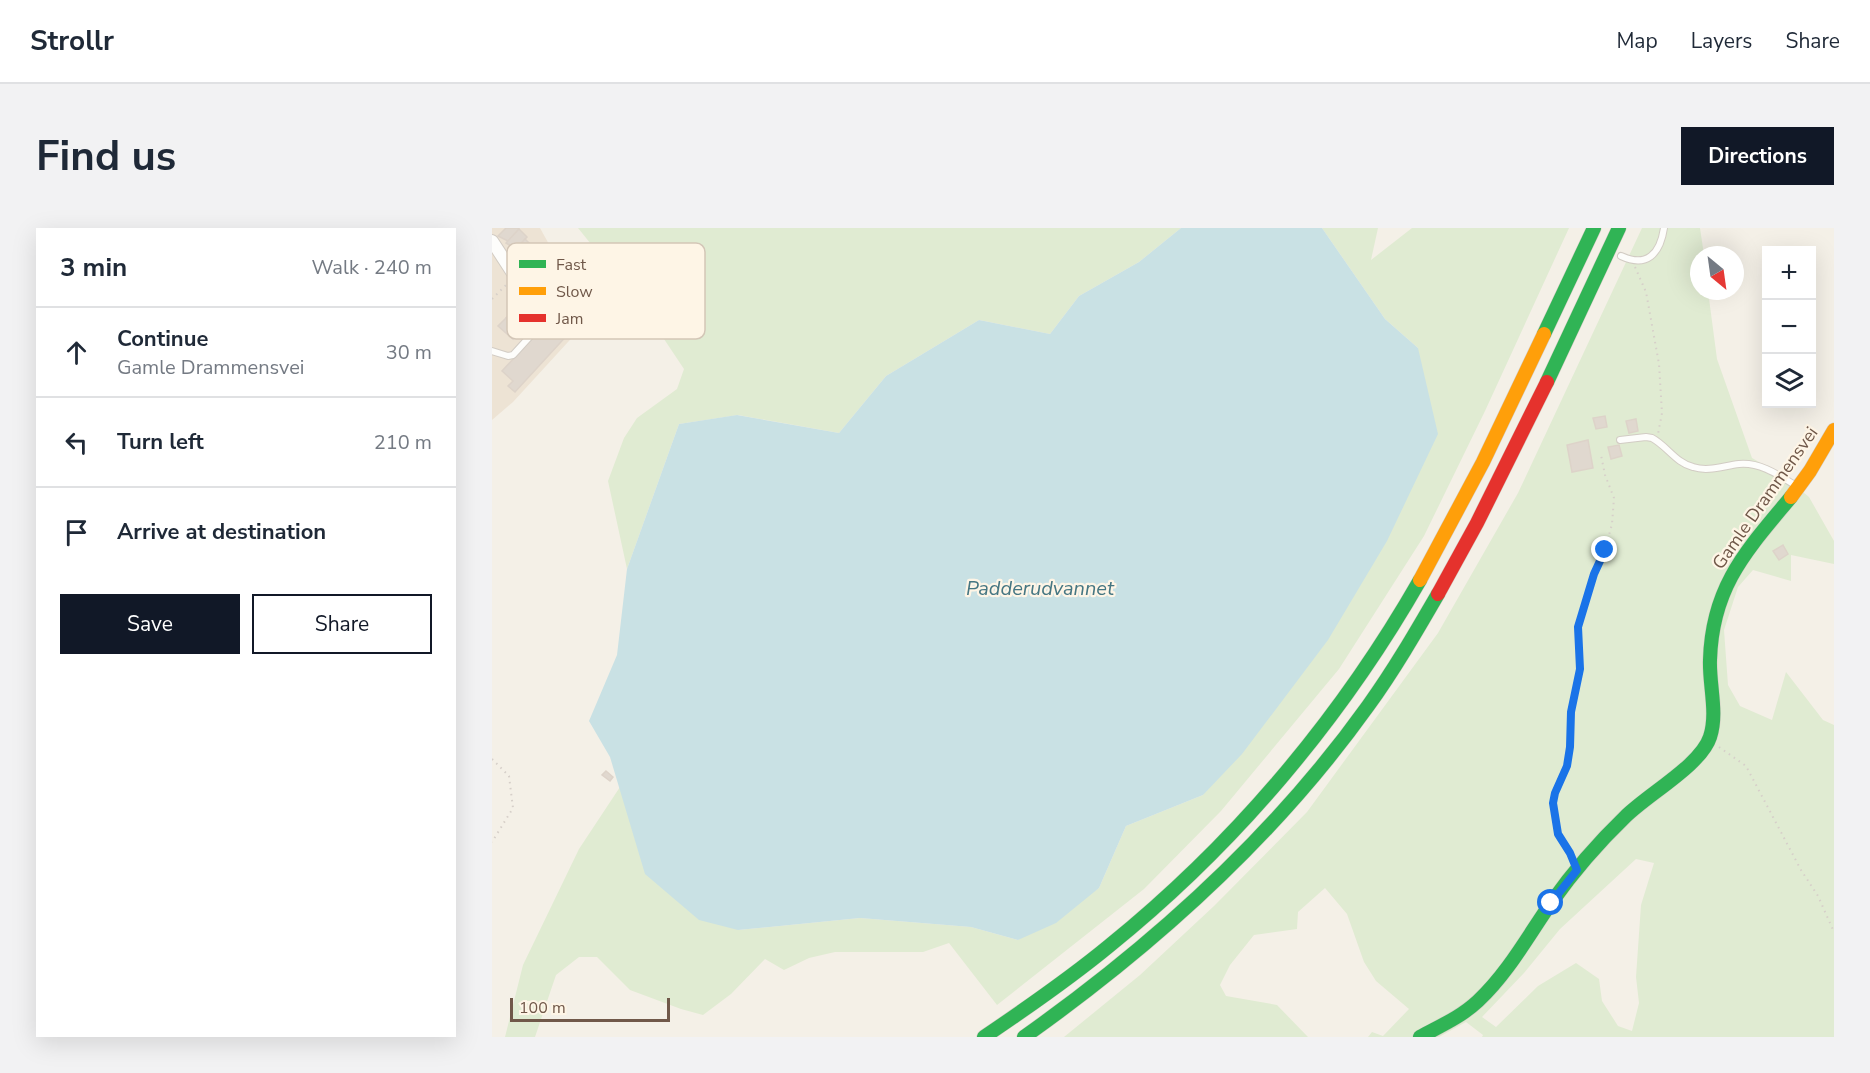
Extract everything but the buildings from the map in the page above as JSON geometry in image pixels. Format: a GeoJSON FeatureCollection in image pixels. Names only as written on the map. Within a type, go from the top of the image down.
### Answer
{"type":"FeatureCollection","features":[{"type":"Feature","properties":{"kind":"main road"},"geometry":{"type":"LineString","coordinates":[[984,1037],[1055,990],[1174,891],[1248,817],[1311,743],[1377,649],[1446,534],[1594,228]]}},
{"type":"Feature","properties":{"kind":"main road"},"geometry":{"type":"LineString","coordinates":[[1024,1037],[1132,958],[1189,908],[1264,832],[1329,757],[1377,694],[1427,615],[1467,543],[1619,228]]}},
{"type":"Feature","properties":{"kind":"main road","name":"Gamle Drammensvei"},"geometry":{"type":"LineString","coordinates":[[1420,1037],[1460,1016],[1492,986],[1516,958],[1551,903],[1577,870],[1635,807],[1696,758],[1708,742],[1712,719],[1710,665],[1713,633],[1724,592],[1742,558],[1798,488],[1834,430]]}},
{"type":"Feature","properties":{"kind":"street"},"geometry":{"type":"LineString","coordinates":[[492,241],[507,264]]}},
{"type":"Feature","properties":{"kind":"lane"},"geometry":{"type":"LineString","coordinates":[[1621,256],[1632,261],[1645,260],[1655,252],[1664,228]]}},
{"type":"Feature","properties":{"kind":"lane"},"geometry":{"type":"LineString","coordinates":[[492,351],[508,356],[513,355],[528,339]]}},
{"type":"Feature","properties":{"kind":"lane"},"geometry":{"type":"LineString","coordinates":[[1620,440],[1646,436],[1657,441],[1678,460],[1690,467],[1706,469],[1740,464],[1753,465],[1772,471],[1798,488]]}},
{"type":"Feature","properties":{"kind":"path"},"geometry":{"type":"LineString","coordinates":[[1632,261],[1646,292],[1659,364],[1662,413],[1657,441]]}},
{"type":"Feature","properties":{"kind":"path"},"geometry":{"type":"LineString","coordinates":[[492,299],[507,284]]}},
{"type":"Feature","properties":{"kind":"path"},"geometry":{"type":"LineString","coordinates":[[1577,870],[1558,834],[1553,803],[1567,766],[1570,747],[1571,712],[1580,669],[1578,627],[1612,524],[1614,498],[1605,476],[1601,455]]}},
{"type":"Feature","properties":{"kind":"path"},"geometry":{"type":"LineString","coordinates":[[1708,742],[1728,752],[1746,766],[1801,870],[1818,896],[1834,932]]}},
{"type":"Feature","properties":{"kind":"path"},"geometry":{"type":"LineString","coordinates":[[492,759],[509,776],[513,808],[492,842]]}},
{"type":"Feature","properties":{"kind":"shaded area"},"geometry":{"type":"Polygon","coordinates":[[[492,228],[540,228],[548,243],[507,243],[507,339],[571,339],[513,402],[492,420],[492,228]]]}},
{"type":"Feature","properties":{"kind":"green space"},"geometry":{"type":"Polygon","coordinates":[[[578,228],[1181,228],[1139,262],[1079,296],[1050,334],[979,320],[886,376],[839,433],[738,415],[679,424],[627,569],[608,481],[624,438],[637,418],[677,389],[684,369],[664,339],[705,339],[705,243],[590,243],[578,228]]]}},
{"type":"Feature","properties":{"kind":"green space"},"geometry":{"type":"Polygon","coordinates":[[[1322,228],[1378,228],[1371,260],[1412,228],[1569,228],[1485,411],[1424,536],[1339,669],[1221,811],[1144,889],[997,1005],[949,943],[923,952],[835,952],[809,958],[784,970],[765,959],[731,994],[703,1015],[630,990],[597,957],[579,957],[556,975],[535,1037],[505,1037],[523,965],[579,849],[620,787],[627,810],[738,930],[860,918],[971,927],[1018,940],[1099,888],[1126,826],[1203,795],[1418,348],[1385,319],[1322,228]]]}},
{"type":"Feature","properties":{"kind":"green space"},"geometry":{"type":"Polygon","coordinates":[[[1642,228],[1700,228],[1703,246],[1690,246],[1690,300],[1709,300],[1717,359],[1752,458],[1785,477],[1809,497],[1834,541],[1834,564],[1791,555],[1791,581],[1753,570],[1738,587],[1724,630],[1728,685],[1740,706],[1772,720],[1786,672],[1823,720],[1834,725],[1834,1037],[1482,1037],[1483,1035],[1466,1022],[1439,1037],[1368,1037],[1372,1032],[1383,1036],[1409,1009],[1376,981],[1364,962],[1347,914],[1325,888],[1298,912],[1297,929],[1254,935],[1230,965],[1220,985],[1226,996],[1277,1005],[1308,1037],[1064,1037],[1140,975],[1214,906],[1307,812],[1438,633],[1518,493],[1642,228]],[[1636,859],[1560,929],[1524,973],[1482,1017],[1496,1027],[1538,986],[1576,963],[1599,979],[1602,1001],[1618,1026],[1632,1031],[1639,1003],[1636,977],[1641,905],[1654,863],[1636,859]]]}},
{"type":"Feature","properties":{"kind":"water","name":"Padderudvannet"},"geometry":{"type":"Polygon","coordinates":[[[1181,228],[1322,228],[1385,319],[1418,348],[1438,434],[1387,541],[1328,640],[1242,754],[1203,795],[1126,826],[1099,888],[1056,923],[1018,940],[971,927],[860,918],[738,930],[699,920],[645,874],[610,757],[589,721],[617,655],[627,569],[679,424],[737,415],[839,433],[886,376],[979,320],[1050,334],[1079,296],[1139,262],[1181,228]]]}},
{"type":"Feature","properties":{"kind":"traffic: fast"},"geometry":{"type":"LineString","coordinates":[[1544,334],[1594,228]]}},
{"type":"Feature","properties":{"kind":"traffic: fast"},"geometry":{"type":"LineString","coordinates":[[1547,382],[1619,228]]}},
{"type":"Feature","properties":{"kind":"traffic: fast"},"geometry":{"type":"LineString","coordinates":[[1420,1037],[1465,1012],[1489,990],[1559,891],[1596,847],[1625,817],[1685,769],[1705,748],[1710,737],[1713,718],[1710,660],[1717,611],[1725,590],[1747,552],[1791,497]]}},
{"type":"Feature","properties":{"kind":"traffic: fast"},"geometry":{"type":"LineString","coordinates":[[984,1037],[1048,993],[1109,946],[1155,907],[1241,823],[1319,731],[1389,632],[1420,580]]}},
{"type":"Feature","properties":{"kind":"traffic: fast"},"geometry":{"type":"LineString","coordinates":[[1024,1037],[1120,965],[1210,886],[1253,844],[1332,754],[1368,706],[1396,665],[1438,594]]}},
{"type":"Feature","properties":{"kind":"traffic: slow"},"geometry":{"type":"LineString","coordinates":[[1420,580],[1483,462],[1544,334]]}},
{"type":"Feature","properties":{"kind":"traffic: slow"},"geometry":{"type":"LineString","coordinates":[[1791,497],[1810,471],[1834,430]]}},
{"type":"Feature","properties":{"kind":"traffic: jam"},"geometry":{"type":"LineString","coordinates":[[1438,594],[1477,523],[1547,382]]}},
{"type":"Feature","properties":{"kind":"route"},"geometry":{"type":"LineString","coordinates":[[1551,903],[1577,870],[1558,834],[1553,803],[1567,766],[1570,747],[1571,712],[1580,669],[1578,627],[1594,574],[1605,550]]}}]}
